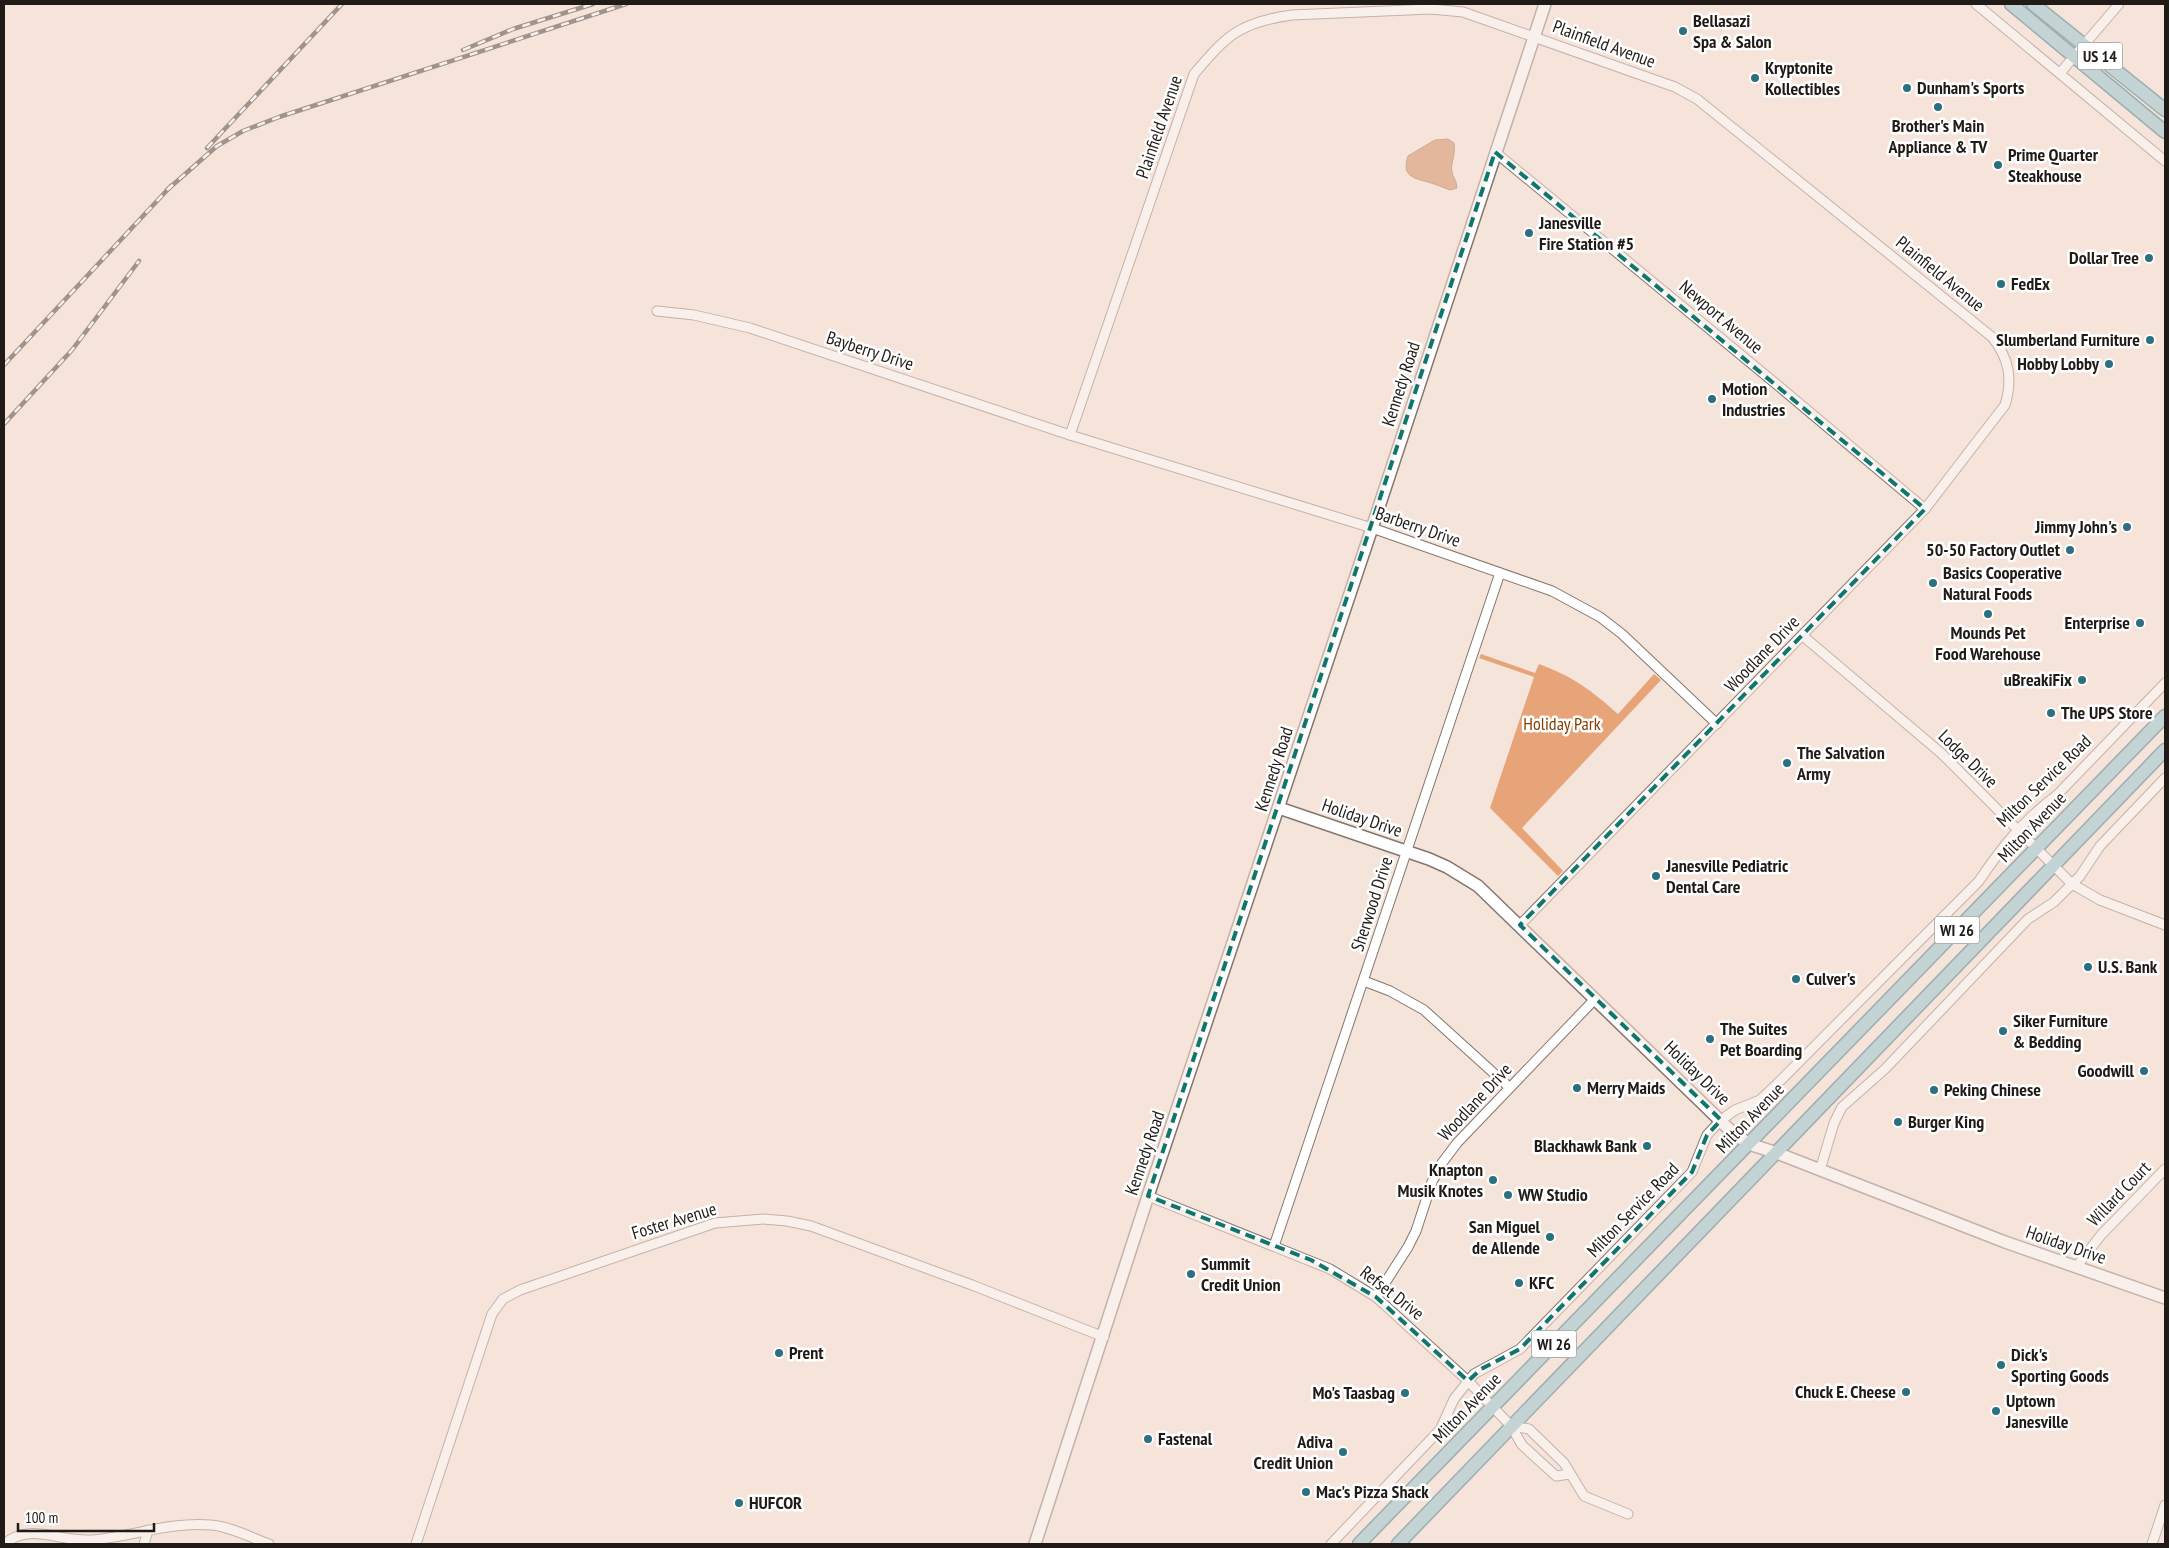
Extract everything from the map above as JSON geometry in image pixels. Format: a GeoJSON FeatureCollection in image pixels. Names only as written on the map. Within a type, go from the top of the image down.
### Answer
{"type":"FeatureCollection","features":[{"type":"Feature","properties":{"kind":"main road","name":"US 14"},"geometry":{"type":"LineString","coordinates":[[2011,4],[2165,132]]}},
{"type":"Feature","properties":{"kind":"main road","name":"US 14"},"geometry":{"type":"LineString","coordinates":[[2033,4],[2165,110]]}},
{"type":"Feature","properties":{"kind":"main road","name":"Milton Avenue"},"geometry":{"type":"LineString","coordinates":[[1359,1544],[2165,716]]}},
{"type":"Feature","properties":{"kind":"main road","name":"WI 26"},"geometry":{"type":"LineString","coordinates":[[1398,1544],[2165,750]]}},
{"type":"Feature","properties":{"kind":"street","name":"Kennedy Road"},"geometry":{"type":"LineString","coordinates":[[1035,1544],[1104,1337],[1148,1196],[1279,808],[1545,4]]}},
{"type":"Feature","properties":{"kind":"street"},"geometry":{"type":"LineString","coordinates":[[1976,4],[2165,161]]}},
{"type":"Feature","properties":{"kind":"street"},"geometry":{"type":"LineString","coordinates":[[2060,73],[2119,4]]}},
{"type":"Feature","properties":{"kind":"street","name":"Plainfield Avenue"},"geometry":{"type":"LineString","coordinates":[[1070,435],[1194,74],[1221,43],[1238,31],[1270,18],[1292,15],[1431,9],[1463,12],[1675,87],[1697,99],[1992,337],[2001,348],[2007,361],[2009,392]]}},
{"type":"Feature","properties":{"kind":"street","name":"Newport Avenue"},"geometry":{"type":"LineString","coordinates":[[1496,152],[1925,509]]}},
{"type":"Feature","properties":{"kind":"street","name":"Bayberry Drive"},"geometry":{"type":"LineString","coordinates":[[657,311],[694,315],[750,328],[1070,435]]}},
{"type":"Feature","properties":{"kind":"street","name":"Woodlane Drive"},"geometry":{"type":"LineString","coordinates":[[1520,925],[1925,509],[1996,419],[2005,405],[2009,392]]}},
{"type":"Feature","properties":{"kind":"street","name":"Barberry Drive"},"geometry":{"type":"LineString","coordinates":[[1070,435],[1372,528],[1552,591],[1600,617],[1622,634],[1717,724]]}},
{"type":"Feature","properties":{"kind":"street","name":"Sherwood Drive"},"geometry":{"type":"LineString","coordinates":[[1274,1246],[1500,572]]}},
{"type":"Feature","properties":{"kind":"street","name":"Lodge Drive"},"geometry":{"type":"LineString","coordinates":[[1803,636],[1930,743],[2072,884],[2100,900],[2165,925]]}},
{"type":"Feature","properties":{"kind":"street","name":"Milton Service Road"},"geometry":{"type":"LineString","coordinates":[[1331,1544],[1440,1430],[1454,1399],[1468,1381],[1481,1369],[1511,1356],[1520,1349],[1680,1186],[1692,1172],[1707,1135],[1721,1120],[1735,1110],[1760,1100],[1777,1084],[1979,881],[2004,843],[2038,809],[2058,794],[2165,683]]}},
{"type":"Feature","properties":{"kind":"street"},"geometry":{"type":"LineString","coordinates":[[1820,1170],[1834,1123],[1842,1107],[1885,1069],[2028,919],[2054,902],[2080,876],[2100,846],[2165,778]]}},
{"type":"Feature","properties":{"kind":"street","name":"Holiday Drive"},"geometry":{"type":"LineString","coordinates":[[1279,808],[1407,851],[1447,867],[1478,886],[1732,1132],[1749,1144],[1777,1153],[2005,1242],[2165,1298]]}},
{"type":"Feature","properties":{"kind":"street"},"geometry":{"type":"LineString","coordinates":[[1364,981],[1390,990],[1424,1010],[1509,1088]]}},
{"type":"Feature","properties":{"kind":"street","name":"Woodlane Drive"},"geometry":{"type":"LineString","coordinates":[[1376,1297],[1400,1262],[1416,1231],[1432,1182],[1457,1143],[1595,999]]}},
{"type":"Feature","properties":{"kind":"street","name":"Willard Court"},"geometry":{"type":"LineString","coordinates":[[2077,1266],[2101,1235],[2165,1169]]}},
{"type":"Feature","properties":{"kind":"street","name":"Refset Drive"},"geometry":{"type":"LineString","coordinates":[[1148,1196],[1330,1269],[1376,1297],[1468,1381],[1510,1426],[1522,1445],[1556,1476],[1570,1474]]}},
{"type":"Feature","properties":{"kind":"street","name":"Foster Avenue"},"geometry":{"type":"LineString","coordinates":[[416,1544],[486,1330],[492,1314],[503,1299],[520,1290],[715,1223],[763,1219],[811,1226],[1104,1337]]}},
{"type":"Feature","properties":{"kind":"street"},"geometry":{"type":"LineString","coordinates":[[1510,1426],[1529,1429],[1564,1463],[1584,1496],[1628,1514]]}},
{"type":"Feature","properties":{"kind":"street"},"geometry":{"type":"LineString","coordinates":[[2152,1544],[2165,1505]]}},
{"type":"Feature","properties":{"kind":"street"},"geometry":{"type":"LineString","coordinates":[[4,1544],[12,1537],[27,1533],[67,1540],[92,1540],[190,1523],[214,1525],[269,1544]]}},
{"type":"Feature","properties":{"kind":"street"},"geometry":{"type":"LineString","coordinates":[[144,1544],[148,1530]]}},
{"type":"Feature","properties":{"kind":"highlighted area"},"geometry":{"type":"Polygon","coordinates":[[[1495,152],[1925,509],[1520,925],[1721,1120],[1707,1135],[1692,1172],[1520,1349],[1481,1369],[1468,1381],[1376,1297],[1311,1260],[1148,1196],[1495,152]]]}},
{"type":"Feature","properties":{"kind":"green space","name":"Holiday Park"},"geometry":{"type":"Polygon","coordinates":[[[1481,654],[1535,673],[1539,664],[1551,669],[1582,685],[1618,714],[1654,674],[1661,680],[1522,828],[1563,871],[1558,876],[1490,808],[1534,677],[1479,658],[1481,654]]]}},
{"type":"Feature","properties":{"kind":"shaded area"},"geometry":{"type":"Polygon","coordinates":[[[1448,139],[1454,143],[1452,169],[1457,188],[1450,190],[1415,178],[1408,173],[1406,163],[1408,156],[1435,140],[1448,139]]]}},
{"type":"Feature","properties":{"kind":"railway"},"geometry":{"type":"LineString","coordinates":[[207,148],[342,4]]}},
{"type":"Feature","properties":{"kind":"railway"},"geometry":{"type":"LineString","coordinates":[[463,50],[513,29],[593,4]]}},
{"type":"Feature","properties":{"kind":"railway"},"geometry":{"type":"LineString","coordinates":[[167,190],[217,146],[243,131],[279,117],[626,4]]}},
{"type":"Feature","properties":{"kind":"railway"},"geometry":{"type":"LineString","coordinates":[[4,365],[171,186]]}},
{"type":"Feature","properties":{"kind":"railway"},"geometry":{"type":"LineString","coordinates":[[4,424],[72,350],[139,261]]}},
{"type":"Feature","properties":{"kind":"place","name":"Bellasazi Spa & Salon"},"geometry":{"type":"Point","coordinates":[1683,31]}},
{"type":"Feature","properties":{"kind":"place","name":"Kryptonite Kollectibles"},"geometry":{"type":"Point","coordinates":[1755,78]}},
{"type":"Feature","properties":{"kind":"place","name":"Dunham's Sports"},"geometry":{"type":"Point","coordinates":[1907,88]}},
{"type":"Feature","properties":{"kind":"place","name":"Brother's Main Appliance & TV"},"geometry":{"type":"Point","coordinates":[1938,107]}},
{"type":"Feature","properties":{"kind":"place","name":"Prime Quarter Steakhouse"},"geometry":{"type":"Point","coordinates":[1998,165]}},
{"type":"Feature","properties":{"kind":"place","name":"Janesville Fire Station #5"},"geometry":{"type":"Point","coordinates":[1529,233]}},
{"type":"Feature","properties":{"kind":"place","name":"Dollar Tree"},"geometry":{"type":"Point","coordinates":[2149,258]}},
{"type":"Feature","properties":{"kind":"place","name":"FedEx"},"geometry":{"type":"Point","coordinates":[2001,284]}},
{"type":"Feature","properties":{"kind":"place","name":"Slumberland Furniture"},"geometry":{"type":"Point","coordinates":[2150,340]}},
{"type":"Feature","properties":{"kind":"place","name":"Hobby Lobby"},"geometry":{"type":"Point","coordinates":[2109,364]}},
{"type":"Feature","properties":{"kind":"place","name":"Motion Industries"},"geometry":{"type":"Point","coordinates":[1712,399]}},
{"type":"Feature","properties":{"kind":"place","name":"Jimmy John's"},"geometry":{"type":"Point","coordinates":[2127,527]}},
{"type":"Feature","properties":{"kind":"place","name":"50-50 Factory Outlet"},"geometry":{"type":"Point","coordinates":[2070,550]}},
{"type":"Feature","properties":{"kind":"place","name":"Basics Cooperative Natural Foods"},"geometry":{"type":"Point","coordinates":[1933,583]}},
{"type":"Feature","properties":{"kind":"place","name":"Mounds Pet Food Warehouse"},"geometry":{"type":"Point","coordinates":[1988,614]}},
{"type":"Feature","properties":{"kind":"place","name":"Enterprise"},"geometry":{"type":"Point","coordinates":[2140,623]}},
{"type":"Feature","properties":{"kind":"place","name":"uBreakiFix"},"geometry":{"type":"Point","coordinates":[2082,680]}},
{"type":"Feature","properties":{"kind":"place","name":"The UPS Store"},"geometry":{"type":"Point","coordinates":[2051,713]}},
{"type":"Feature","properties":{"kind":"place","name":"The Salvation Army"},"geometry":{"type":"Point","coordinates":[1787,763]}},
{"type":"Feature","properties":{"kind":"place","name":"Janesville Pediatric Dental Care"},"geometry":{"type":"Point","coordinates":[1656,876]}},
{"type":"Feature","properties":{"kind":"place","name":"U.S. Bank"},"geometry":{"type":"Point","coordinates":[2088,967]}},
{"type":"Feature","properties":{"kind":"place","name":"Culver's"},"geometry":{"type":"Point","coordinates":[1796,979]}},
{"type":"Feature","properties":{"kind":"place","name":"Siker Furniture & Bedding"},"geometry":{"type":"Point","coordinates":[2003,1031]}},
{"type":"Feature","properties":{"kind":"place","name":"The Suites Pet Boarding"},"geometry":{"type":"Point","coordinates":[1710,1039]}},
{"type":"Feature","properties":{"kind":"place","name":"Goodwill"},"geometry":{"type":"Point","coordinates":[2144,1071]}},
{"type":"Feature","properties":{"kind":"place","name":"Merry Maids"},"geometry":{"type":"Point","coordinates":[1577,1088]}},
{"type":"Feature","properties":{"kind":"place","name":"Peking Chinese"},"geometry":{"type":"Point","coordinates":[1934,1090]}},
{"type":"Feature","properties":{"kind":"place","name":"Burger King"},"geometry":{"type":"Point","coordinates":[1898,1122]}},
{"type":"Feature","properties":{"kind":"place","name":"Blackhawk Bank"},"geometry":{"type":"Point","coordinates":[1647,1146]}},
{"type":"Feature","properties":{"kind":"place","name":"Knapton Musik Knotes"},"geometry":{"type":"Point","coordinates":[1493,1180]}},
{"type":"Feature","properties":{"kind":"place","name":"WW Studio"},"geometry":{"type":"Point","coordinates":[1508,1195]}},
{"type":"Feature","properties":{"kind":"place","name":"San Miguel de Allende"},"geometry":{"type":"Point","coordinates":[1550,1237]}},
{"type":"Feature","properties":{"kind":"place","name":"Summit Credit Union"},"geometry":{"type":"Point","coordinates":[1191,1274]}},
{"type":"Feature","properties":{"kind":"place","name":"KFC"},"geometry":{"type":"Point","coordinates":[1519,1283]}},
{"type":"Feature","properties":{"kind":"place","name":"Prent"},"geometry":{"type":"Point","coordinates":[779,1353]}},
{"type":"Feature","properties":{"kind":"place","name":"Dick's Sporting Goods"},"geometry":{"type":"Point","coordinates":[2001,1365]}},
{"type":"Feature","properties":{"kind":"place","name":"Chuck E. Cheese"},"geometry":{"type":"Point","coordinates":[1906,1392]}},
{"type":"Feature","properties":{"kind":"place","name":"Mo's Taasbag"},"geometry":{"type":"Point","coordinates":[1405,1393]}},
{"type":"Feature","properties":{"kind":"place","name":"Uptown Janesville"},"geometry":{"type":"Point","coordinates":[1996,1411]}},
{"type":"Feature","properties":{"kind":"place","name":"Fastenal"},"geometry":{"type":"Point","coordinates":[1148,1439]}},
{"type":"Feature","properties":{"kind":"place","name":"Adiva Credit Union"},"geometry":{"type":"Point","coordinates":[1343,1452]}},
{"type":"Feature","properties":{"kind":"place","name":"Mac's Pizza Shack"},"geometry":{"type":"Point","coordinates":[1306,1492]}},
{"type":"Feature","properties":{"kind":"place","name":"HUFCOR"},"geometry":{"type":"Point","coordinates":[739,1503]}}]}
